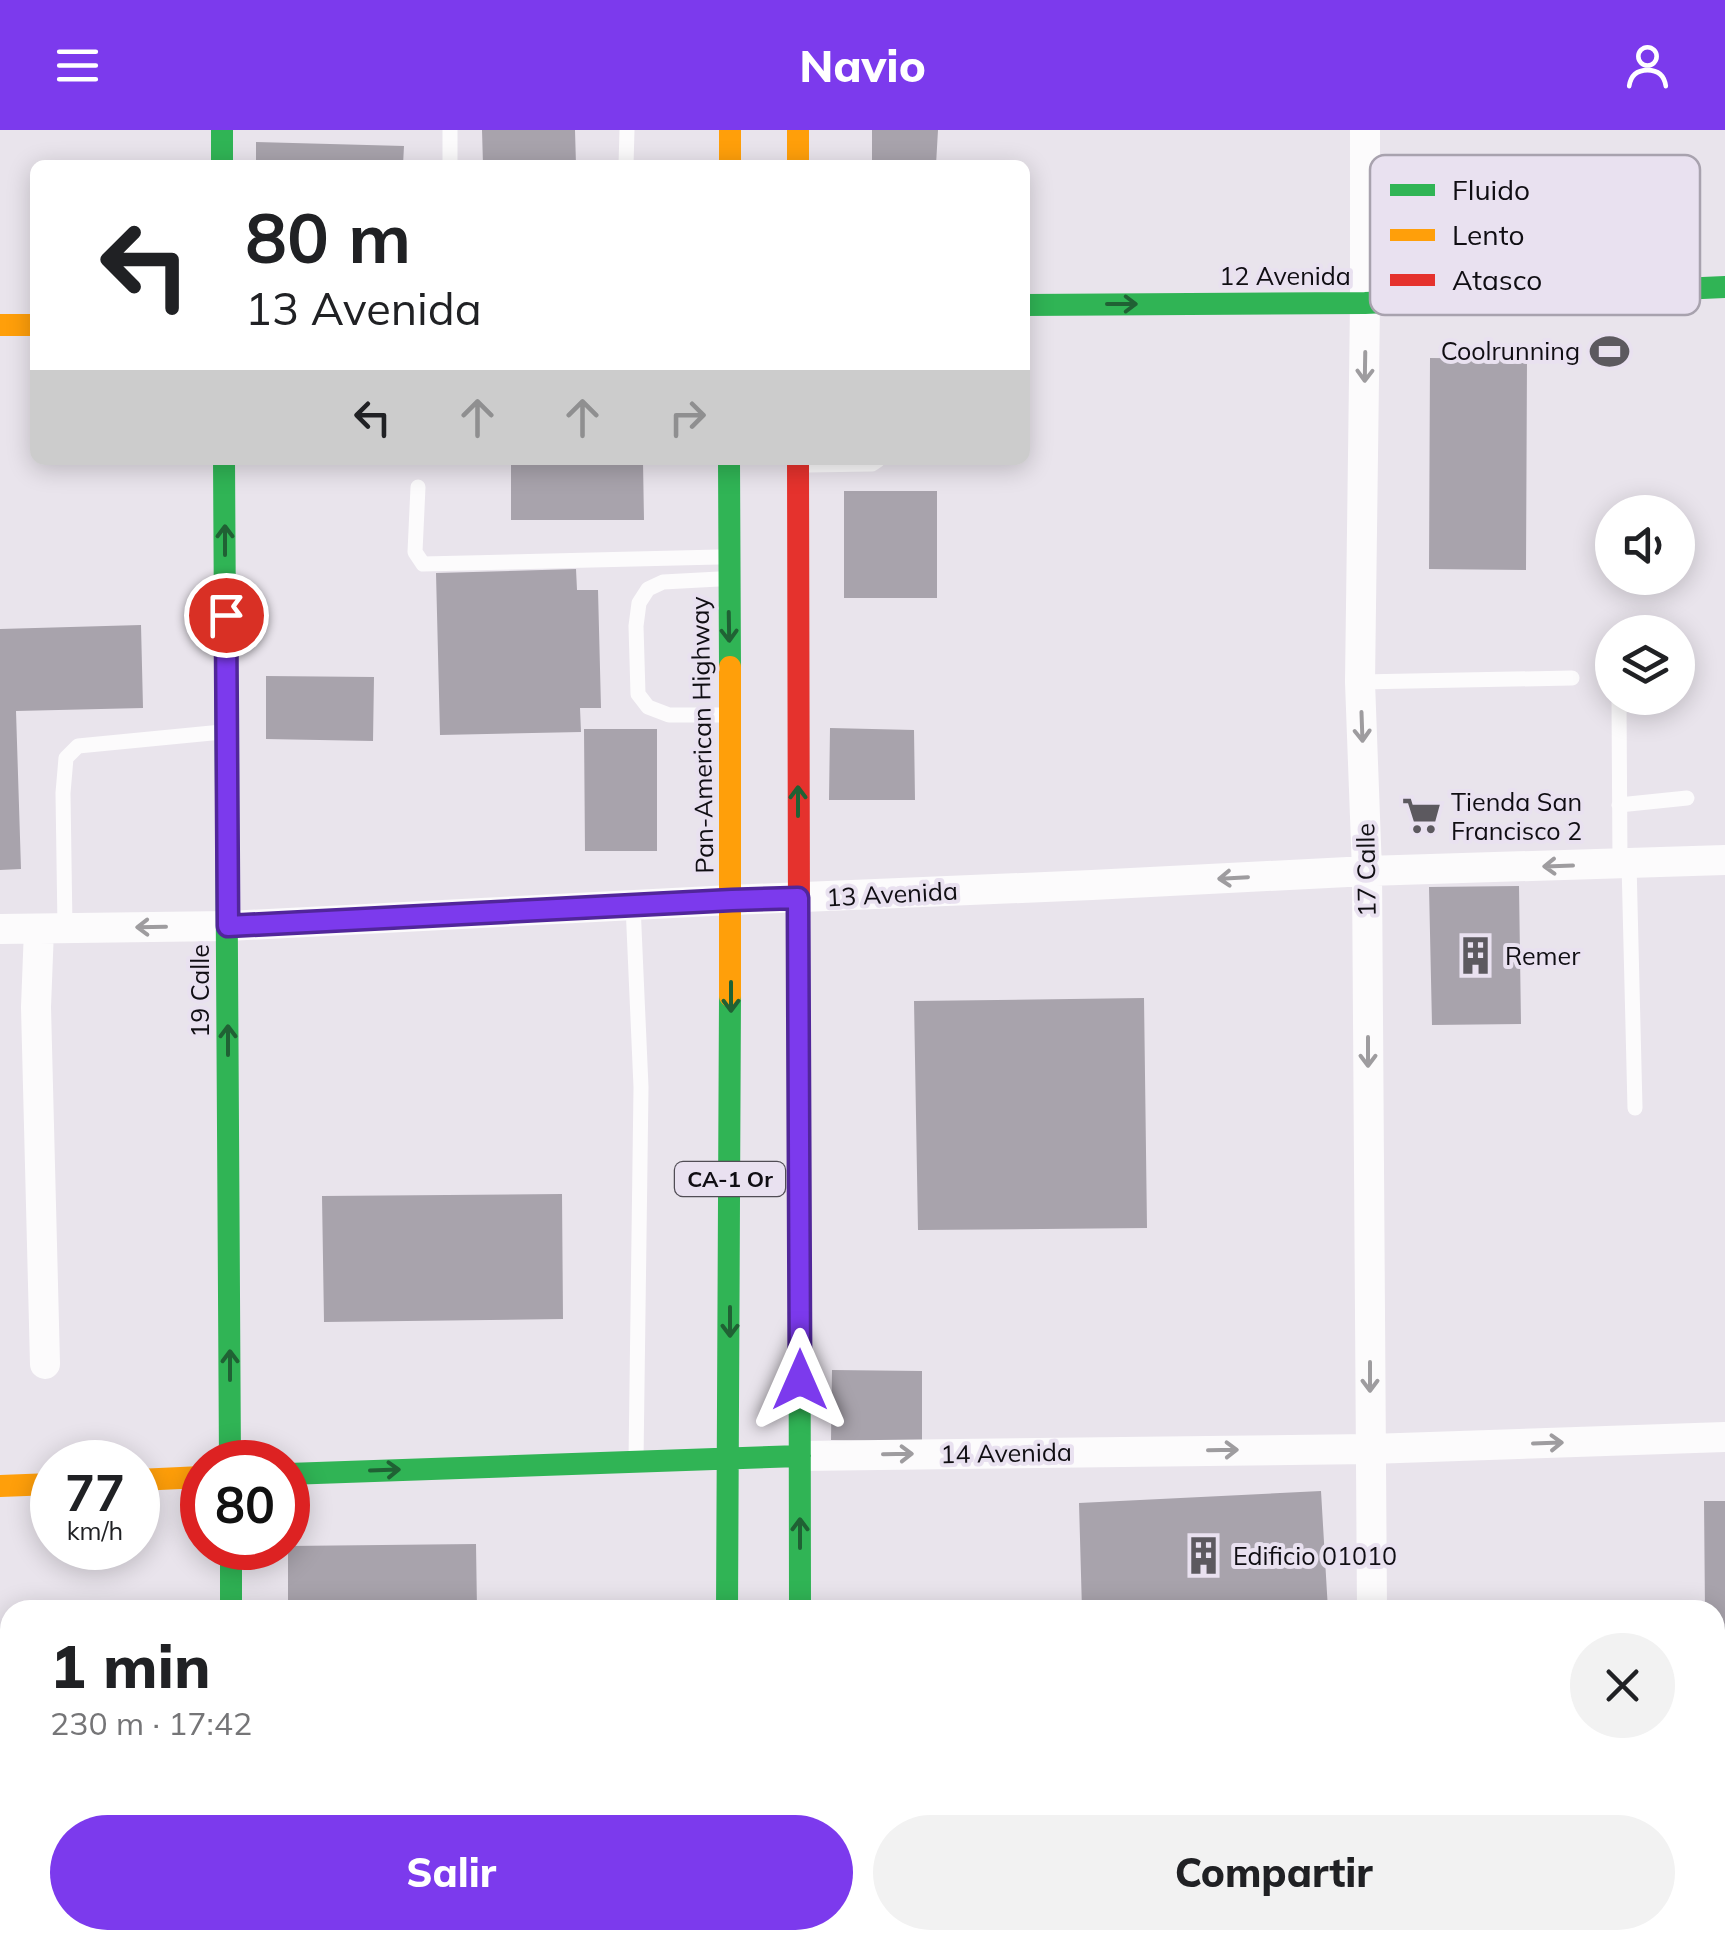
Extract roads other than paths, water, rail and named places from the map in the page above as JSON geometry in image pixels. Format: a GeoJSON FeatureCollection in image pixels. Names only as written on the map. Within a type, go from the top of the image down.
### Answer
{"type":"FeatureCollection","features":[{"type":"Feature","properties":{"kind":"main road"},"geometry":{"type":"LineString","coordinates":[[222,130],[222,160]]}},
{"type":"Feature","properties":{"kind":"main road"},"geometry":{"type":"LineString","coordinates":[[730,130],[730,160]]}},
{"type":"Feature","properties":{"kind":"main road"},"geometry":{"type":"LineString","coordinates":[[798,130],[798,160]]}},
{"type":"Feature","properties":{"kind":"main road","name":"12 Avenida"},"geometry":{"type":"LineString","coordinates":[[1700,288],[1725,287]]}},
{"type":"Feature","properties":{"kind":"main road","name":"12 Avenida"},"geometry":{"type":"LineString","coordinates":[[1030,305],[1370,304]]}},
{"type":"Feature","properties":{"kind":"main road"},"geometry":{"type":"LineString","coordinates":[[0,325],[30,324]]}},
{"type":"Feature","properties":{"kind":"main road","name":"19 Calle"},"geometry":{"type":"LineString","coordinates":[[224,465],[230,1440]]}},
{"type":"Feature","properties":{"kind":"main road","name":"Pan-American Highway"},"geometry":{"type":"LineString","coordinates":[[727,1600],[732,900],[729,465]]}},
{"type":"Feature","properties":{"kind":"main road","name":"CA-1 Or"},"geometry":{"type":"LineString","coordinates":[[798,465],[800,1600]]}},
{"type":"Feature","properties":{"kind":"main road","name":"14 Avenida"},"geometry":{"type":"LineString","coordinates":[[310,1473],[800,1456]]}},
{"type":"Feature","properties":{"kind":"main road"},"geometry":{"type":"LineString","coordinates":[[0,1486],[30,1485]]}},
{"type":"Feature","properties":{"kind":"main road"},"geometry":{"type":"LineString","coordinates":[[230,1570],[231,1600]]}},
{"type":"Feature","properties":{"kind":"street","name":"17 Calle"},"geometry":{"type":"LineString","coordinates":[[1365,130],[1360,682],[1367,870],[1372,1600]]}},
{"type":"Feature","properties":{"kind":"street","name":"13 Avenida"},"geometry":{"type":"LineString","coordinates":[[0,929],[228,926],[1367,870],[1725,860]]}},
{"type":"Feature","properties":{"kind":"street"},"geometry":{"type":"LineString","coordinates":[[45,1364],[36,1008],[52,928]]}},
{"type":"Feature","properties":{"kind":"street","name":"14 Avenida"},"geometry":{"type":"LineString","coordinates":[[800,1456],[1370,1448],[1725,1437]]}},
{"type":"Feature","properties":{"kind":"lane"},"geometry":{"type":"LineString","coordinates":[[450,130],[450,160]]}},
{"type":"Feature","properties":{"kind":"lane"},"geometry":{"type":"LineString","coordinates":[[626,160],[627,130]]}},
{"type":"Feature","properties":{"kind":"lane"},"geometry":{"type":"LineString","coordinates":[[418,487],[415,552],[423,564],[650,557],[728,568]]}},
{"type":"Feature","properties":{"kind":"lane"},"geometry":{"type":"LineString","coordinates":[[728,568],[648,589],[639,603],[636,626],[638,694],[648,707],[670,715],[730,715]]}},
{"type":"Feature","properties":{"kind":"lane"},"geometry":{"type":"LineString","coordinates":[[1360,682],[1572,678]]}},
{"type":"Feature","properties":{"kind":"lane"},"geometry":{"type":"LineString","coordinates":[[1619,715],[1619,805],[1635,1108]]}},
{"type":"Feature","properties":{"kind":"lane"},"geometry":{"type":"LineString","coordinates":[[52,928],[66,758],[78,746],[226,732]]}},
{"type":"Feature","properties":{"kind":"lane"},"geometry":{"type":"LineString","coordinates":[[1619,805],[1687,798]]}},
{"type":"Feature","properties":{"kind":"lane"},"geometry":{"type":"LineString","coordinates":[[632,905],[641,1087],[636,1461]]}},
{"type":"Feature","properties":{"kind":"place","name":"Coolrunning"},"geometry":{"type":"Point","coordinates":[1610,351]}},
{"type":"Feature","properties":{"kind":"place","name":"Tienda San Francisco 2"},"geometry":{"type":"Point","coordinates":[1421,816]}},
{"type":"Feature","properties":{"kind":"place","name":"Remer"},"geometry":{"type":"Point","coordinates":[1475,956]}},
{"type":"Feature","properties":{"kind":"place","name":"Edificio 01010"},"geometry":{"type":"Point","coordinates":[1203,1556]}}]}
